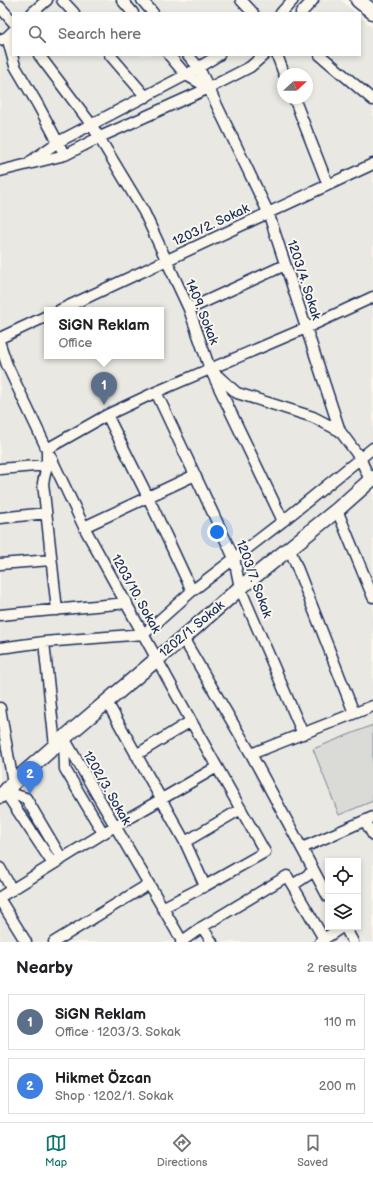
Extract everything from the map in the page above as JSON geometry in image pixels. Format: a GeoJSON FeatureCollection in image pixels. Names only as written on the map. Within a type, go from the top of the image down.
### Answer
{"type":"FeatureCollection","features":[{"type":"Feature","properties":{"kind":"street"},"geometry":{"type":"LineString","coordinates":[[33,12],[47,0]]}},
{"type":"Feature","properties":{"kind":"street"},"geometry":{"type":"LineString","coordinates":[[62,0],[73,12]]}},
{"type":"Feature","properties":{"kind":"street"},"geometry":{"type":"LineString","coordinates":[[122,0],[132,12]]}},
{"type":"Feature","properties":{"kind":"street"},"geometry":{"type":"LineString","coordinates":[[142,0],[151,12]]}},
{"type":"Feature","properties":{"kind":"street"},"geometry":{"type":"LineString","coordinates":[[241,0],[252,12]]}},
{"type":"Feature","properties":{"kind":"street"},"geometry":{"type":"LineString","coordinates":[[282,12],[293,0]]}},
{"type":"Feature","properties":{"kind":"street"},"geometry":{"type":"LineString","coordinates":[[302,12],[313,0]]}},
{"type":"Feature","properties":{"kind":"street"},"geometry":{"type":"LineString","coordinates":[[358,0],[373,12]]}},
{"type":"Feature","properties":{"kind":"street"},"geometry":{"type":"LineString","coordinates":[[0,7],[12,21]]}},
{"type":"Feature","properties":{"kind":"street"},"geometry":{"type":"LineString","coordinates":[[7,36],[12,55]]}},
{"type":"Feature","properties":{"kind":"street"},"geometry":{"type":"LineString","coordinates":[[12,56],[15,66],[65,155]]}},
{"type":"Feature","properties":{"kind":"street","name":"1409. Sokak"},"geometry":{"type":"LineString","coordinates":[[41,56],[100,137],[144,212],[189,309],[210,369],[237,393],[313,417],[340,430]]}},
{"type":"Feature","properties":{"kind":"street"},"geometry":{"type":"LineString","coordinates":[[111,56],[146,97]]}},
{"type":"Feature","properties":{"kind":"street"},"geometry":{"type":"LineString","coordinates":[[170,56],[186,76],[209,88]]}},
{"type":"Feature","properties":{"kind":"street","name":"1203/4. Sokak"},"geometry":{"type":"LineString","coordinates":[[189,56],[199,68],[268,212],[340,430],[360,458],[371,479]]}},
{"type":"Feature","properties":{"kind":"street"},"geometry":{"type":"LineString","coordinates":[[27,164],[58,142],[186,76],[217,56]]}},
{"type":"Feature","properties":{"kind":"street"},"geometry":{"type":"LineString","coordinates":[[0,171],[65,155],[100,137],[209,88],[250,67],[263,56]]}},
{"type":"Feature","properties":{"kind":"street"},"geometry":{"type":"LineString","coordinates":[[276,56],[281,68]]}},
{"type":"Feature","properties":{"kind":"street"},"geometry":{"type":"LineString","coordinates":[[321,56],[373,100]]}},
{"type":"Feature","properties":{"kind":"street"},"geometry":{"type":"LineString","coordinates":[[296,104],[328,185]]}},
{"type":"Feature","properties":{"kind":"street","name":"1203/2. Sokak"},"geometry":{"type":"LineString","coordinates":[[66,307],[268,212],[373,165]]}},
{"type":"Feature","properties":{"kind":"street"},"geometry":{"type":"LineString","coordinates":[[189,309],[285,265]]}},
{"type":"Feature","properties":{"kind":"street"},"geometry":{"type":"LineString","coordinates":[[57,610],[43,483],[47,464],[47,449],[107,415],[156,392],[306,328],[373,297]]}},
{"type":"Feature","properties":{"kind":"street"},"geometry":{"type":"LineString","coordinates":[[0,338],[44,317]]}},
{"type":"Feature","properties":{"kind":"street","name":"1203/10. Sokak"},"geometry":{"type":"LineString","coordinates":[[0,344],[4,365],[47,449],[84,527],[265,852],[205,886],[162,908]]}},
{"type":"Feature","properties":{"kind":"street"},"geometry":{"type":"LineString","coordinates":[[210,369],[283,521]]}},
{"type":"Feature","properties":{"kind":"street","name":"1203/7. Sokak"},"geometry":{"type":"LineString","coordinates":[[156,392],[234,558],[240,588],[303,734]]}},
{"type":"Feature","properties":{"kind":"street"},"geometry":{"type":"LineString","coordinates":[[107,415],[148,497],[192,591]]}},
{"type":"Feature","properties":{"kind":"street"},"geometry":{"type":"LineString","coordinates":[[0,648],[44,642],[144,634],[192,591],[283,521],[373,448]]}},
{"type":"Feature","properties":{"kind":"street"},"geometry":{"type":"LineString","coordinates":[[0,469],[47,464]]}},
{"type":"Feature","properties":{"kind":"street"},"geometry":{"type":"LineString","coordinates":[[84,527],[194,475]]}},
{"type":"Feature","properties":{"kind":"street","name":"1202/1. Sokak"},"geometry":{"type":"LineString","coordinates":[[6,791],[60,742],[240,588],[289,547],[337,510],[371,479]]}},
{"type":"Feature","properties":{"kind":"street"},"geometry":{"type":"LineString","coordinates":[[337,510],[373,597]]}},
{"type":"Feature","properties":{"kind":"street"},"geometry":{"type":"LineString","coordinates":[[0,518],[46,513]]}},
{"type":"Feature","properties":{"kind":"street"},"geometry":{"type":"LineString","coordinates":[[289,547],[354,713]]}},
{"type":"Feature","properties":{"kind":"street"},"geometry":{"type":"LineString","coordinates":[[0,564],[51,560]]}},
{"type":"Feature","properties":{"kind":"street"},"geometry":{"type":"LineString","coordinates":[[0,615],[127,603]]}},
{"type":"Feature","properties":{"kind":"street"},"geometry":{"type":"LineString","coordinates":[[183,638],[255,753],[326,894]]}},
{"type":"Feature","properties":{"kind":"street","name":"1202/3. Sokak"},"geometry":{"type":"LineString","coordinates":[[44,642],[65,769],[102,833]]}},
{"type":"Feature","properties":{"kind":"street"},"geometry":{"type":"LineString","coordinates":[[107,702],[185,842],[205,886]]}},
{"type":"Feature","properties":{"kind":"street"},"geometry":{"type":"LineString","coordinates":[[255,753],[373,706]]}},
{"type":"Feature","properties":{"kind":"street"},"geometry":{"type":"LineString","coordinates":[[0,708],[6,791],[26,798],[58,861]]}},
{"type":"Feature","properties":{"kind":"street"},"geometry":{"type":"LineString","coordinates":[[136,755],[191,721]]}},
{"type":"Feature","properties":{"kind":"street","name":"1202/3. Sokak"},"geometry":{"type":"LineString","coordinates":[[60,742],[114,826],[182,942]]}},
{"type":"Feature","properties":{"kind":"street"},"geometry":{"type":"LineString","coordinates":[[26,942],[0,899],[102,833],[217,767]]}},
{"type":"Feature","properties":{"kind":"street"},"geometry":{"type":"LineString","coordinates":[[185,842],[241,809]]}},
{"type":"Feature","properties":{"kind":"street"},"geometry":{"type":"LineString","coordinates":[[302,848],[369,819],[373,835]]}},
{"type":"Feature","properties":{"kind":"street"},"geometry":{"type":"LineString","coordinates":[[0,868],[12,890]]}},
{"type":"Feature","properties":{"kind":"street"},"geometry":{"type":"LineString","coordinates":[[293,885],[314,871]]}},
{"type":"Feature","properties":{"kind":"street"},"geometry":{"type":"LineString","coordinates":[[182,942],[202,928],[287,876],[322,941],[338,930]]}},
{"type":"Feature","properties":{"kind":"street"},"geometry":{"type":"LineString","coordinates":[[54,942],[149,884]]}},
{"type":"Feature","properties":{"kind":"street"},"geometry":{"type":"LineString","coordinates":[[202,928],[212,942]]}},
{"type":"Feature","properties":{"kind":"street"},"geometry":{"type":"LineString","coordinates":[[347,930],[353,942]]}},
{"type":"Feature","properties":{"kind":"shaded area"},"geometry":{"type":"Polygon","coordinates":[[[0,0],[341,0],[355,12],[12,12],[12,56],[361,56],[361,17],[373,28],[373,942],[0,942],[0,0]]]}},
{"type":"Feature","properties":{"kind":"shaded area"},"geometry":{"type":"Polygon","coordinates":[[[373,725],[373,801],[339,815],[313,749],[373,725]]]}},
{"type":"Feature","properties":{"kind":"place","name":"SiGN Reklam"},"geometry":{"type":"Point","coordinates":[104,405]}},
{"type":"Feature","properties":{"kind":"place","name":"Hikmet Özcan"},"geometry":{"type":"Point","coordinates":[30,794]}}]}
